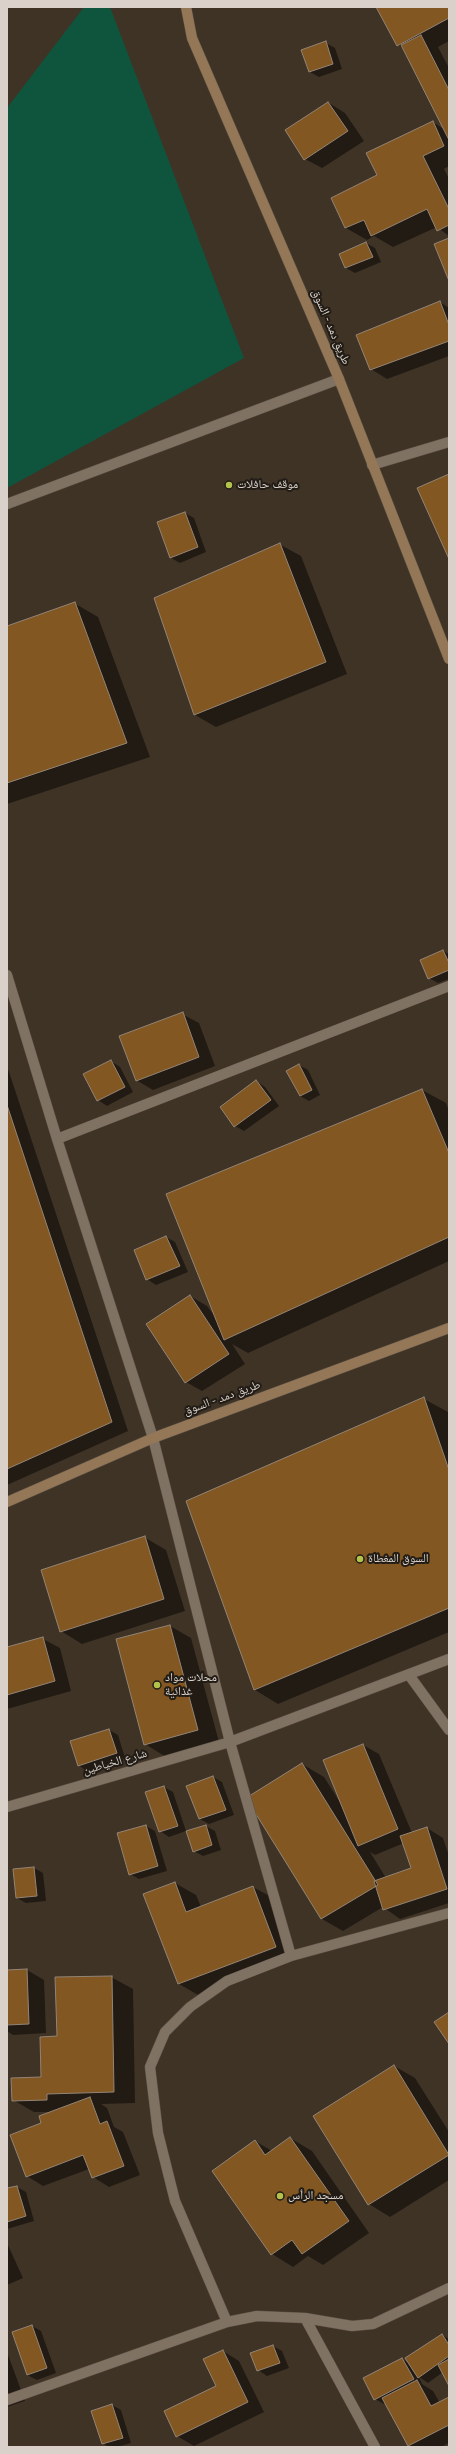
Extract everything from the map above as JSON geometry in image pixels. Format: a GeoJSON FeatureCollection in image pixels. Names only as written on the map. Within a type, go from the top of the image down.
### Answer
{"type":"FeatureCollection","features":[{"type":"Feature","properties":{"kind":"main road","name":"طريق دمد - السوق"},"geometry":{"type":"LineString","coordinates":[[186,7],[192,38],[339,378],[372,465],[446,642],[449,659]]}},
{"type":"Feature","properties":{"kind":"main road","name":"طريق دمد - السوق"},"geometry":{"type":"LineString","coordinates":[[7,1502],[153,1438],[449,1328]]}},
{"type":"Feature","properties":{"kind":"street"},"geometry":{"type":"LineString","coordinates":[[7,504],[339,378]]}},
{"type":"Feature","properties":{"kind":"street"},"geometry":{"type":"LineString","coordinates":[[372,465],[449,442]]}},
{"type":"Feature","properties":{"kind":"street"},"geometry":{"type":"LineString","coordinates":[[7,975],[57,1139],[153,1438],[230,1742],[291,1956]]}},
{"type":"Feature","properties":{"kind":"street"},"geometry":{"type":"LineString","coordinates":[[57,1139],[449,986]]}},
{"type":"Feature","properties":{"kind":"street","name":"شارع الخياطين"},"geometry":{"type":"LineString","coordinates":[[7,1807],[230,1742],[449,1659]]}},
{"type":"Feature","properties":{"kind":"street"},"geometry":{"type":"LineString","coordinates":[[409,1675],[449,1730]]}},
{"type":"Feature","properties":{"kind":"street"},"geometry":{"type":"LineString","coordinates":[[227,2322],[175,2201],[158,2133],[150,2067],[165,2032],[190,2007],[226,1981],[291,1956],[449,1913]]}},
{"type":"Feature","properties":{"kind":"street"},"geometry":{"type":"LineString","coordinates":[[7,2400],[227,2322],[257,2316],[305,2318],[352,2326],[373,2324],[449,2288]]}},
{"type":"Feature","properties":{"kind":"street"},"geometry":{"type":"LineString","coordinates":[[305,2318],[375,2447]]}},
{"type":"Feature","properties":{"kind":"green space"},"geometry":{"type":"Polygon","coordinates":[[[84,7],[110,7],[244,358],[7,488],[7,108],[84,7]]]}},
{"type":"Feature","properties":{"kind":"building"},"geometry":{"type":"Polygon","coordinates":[[[376,7],[449,7],[449,18],[397,46],[376,7]]]}},
{"type":"Feature","properties":{"kind":"building"},"geometry":{"type":"Polygon","coordinates":[[[421,35],[449,90],[449,140],[401,45],[421,35]]]}},
{"type":"Feature","properties":{"kind":"building"},"geometry":{"type":"Polygon","coordinates":[[[326,41],[333,64],[309,72],[301,50],[326,41]]]}},
{"type":"Feature","properties":{"kind":"building"},"geometry":{"type":"Polygon","coordinates":[[[328,102],[348,131],[304,160],[285,130],[328,102]]]}},
{"type":"Feature","properties":{"kind":"building"},"geometry":{"type":"Polygon","coordinates":[[[433,121],[444,146],[423,156],[449,209],[449,225],[437,231],[427,209],[371,236],[364,220],[345,228],[331,198],[377,175],[366,153],[433,121]]]}},
{"type":"Feature","properties":{"kind":"building"},"geometry":{"type":"Polygon","coordinates":[[[449,238],[449,281],[434,244],[449,238]]]}},
{"type":"Feature","properties":{"kind":"building"},"geometry":{"type":"Polygon","coordinates":[[[366,242],[373,257],[345,268],[339,254],[366,242]]]}},
{"type":"Feature","properties":{"kind":"building"},"geometry":{"type":"Polygon","coordinates":[[[440,301],[449,325],[449,341],[370,370],[356,335],[440,301]]]}},
{"type":"Feature","properties":{"kind":"building"},"geometry":{"type":"Polygon","coordinates":[[[449,474],[449,559],[417,488],[449,474]]]}},
{"type":"Feature","properties":{"kind":"building"},"geometry":{"type":"Polygon","coordinates":[[[185,512],[198,547],[170,558],[157,522],[185,512]]]}},
{"type":"Feature","properties":{"kind":"building"},"geometry":{"type":"Polygon","coordinates":[[[280,543],[326,662],[194,715],[154,598],[280,543]]]}},
{"type":"Feature","properties":{"kind":"building"},"geometry":{"type":"Polygon","coordinates":[[[75,602],[127,743],[7,783],[7,626],[75,602]]]}},
{"type":"Feature","properties":{"kind":"building"},"geometry":{"type":"Polygon","coordinates":[[[443,950],[449,963],[449,970],[428,979],[420,960],[443,950]]]}},
{"type":"Feature","properties":{"kind":"building"},"geometry":{"type":"Polygon","coordinates":[[[183,1012],[199,1057],[136,1081],[119,1036],[183,1012]]]}},
{"type":"Feature","properties":{"kind":"building"},"geometry":{"type":"Polygon","coordinates":[[[111,1060],[125,1087],[97,1101],[83,1074],[111,1060]]]}},
{"type":"Feature","properties":{"kind":"building"},"geometry":{"type":"Polygon","coordinates":[[[299,1064],[312,1090],[300,1096],[286,1071],[299,1064]]]}},
{"type":"Feature","properties":{"kind":"building"},"geometry":{"type":"Polygon","coordinates":[[[256,1080],[271,1100],[234,1127],[220,1107],[256,1080]]]}},
{"type":"Feature","properties":{"kind":"building"},"geometry":{"type":"Polygon","coordinates":[[[422,1089],[449,1153],[449,1237],[224,1340],[166,1194],[422,1089]]]}},
{"type":"Feature","properties":{"kind":"building"},"geometry":{"type":"Polygon","coordinates":[[[7,1105],[112,1422],[7,1469],[7,1105]]]}},
{"type":"Feature","properties":{"kind":"building"},"geometry":{"type":"Polygon","coordinates":[[[166,1236],[180,1266],[146,1280],[134,1250],[166,1236]]]}},
{"type":"Feature","properties":{"kind":"building"},"geometry":{"type":"Polygon","coordinates":[[[190,1295],[229,1354],[185,1383],[146,1324],[190,1295]]]}},
{"type":"Feature","properties":{"kind":"building"},"geometry":{"type":"Polygon","coordinates":[[[424,1397],[449,1470],[449,1608],[254,1690],[186,1501],[424,1397]]]}},
{"type":"Feature","properties":{"kind":"building"},"geometry":{"type":"Polygon","coordinates":[[[145,1536],[164,1599],[60,1632],[41,1570],[145,1536]]]}},
{"type":"Feature","properties":{"kind":"building","name":"محلات مواد غذائية"},"geometry":{"type":"Polygon","coordinates":[[[170,1625],[198,1730],[144,1745],[116,1639],[170,1625]]]}},
{"type":"Feature","properties":{"kind":"building"},"geometry":{"type":"Polygon","coordinates":[[[43,1637],[55,1681],[7,1695],[7,1647],[43,1637]]]}},
{"type":"Feature","properties":{"kind":"building"},"geometry":{"type":"Polygon","coordinates":[[[109,1729],[117,1753],[78,1766],[70,1741],[109,1729]]]}},
{"type":"Feature","properties":{"kind":"building"},"geometry":{"type":"Polygon","coordinates":[[[363,1744],[398,1829],[358,1846],[323,1760],[363,1744]]]}},
{"type":"Feature","properties":{"kind":"building"},"geometry":{"type":"Polygon","coordinates":[[[302,1763],[378,1885],[321,1919],[246,1798],[302,1763]]]}},
{"type":"Feature","properties":{"kind":"building"},"geometry":{"type":"Polygon","coordinates":[[[213,1776],[226,1810],[199,1819],[186,1786],[213,1776]]]}},
{"type":"Feature","properties":{"kind":"building"},"geometry":{"type":"Polygon","coordinates":[[[164,1786],[178,1826],[159,1832],[145,1792],[164,1786]]]}},
{"type":"Feature","properties":{"kind":"building"},"geometry":{"type":"Polygon","coordinates":[[[146,1825],[158,1866],[129,1875],[117,1833],[146,1825]]]}},
{"type":"Feature","properties":{"kind":"building"},"geometry":{"type":"Polygon","coordinates":[[[206,1825],[212,1845],[193,1852],[186,1831],[206,1825]]]}},
{"type":"Feature","properties":{"kind":"building"},"geometry":{"type":"Polygon","coordinates":[[[427,1827],[447,1889],[383,1910],[374,1881],[411,1868],[400,1836],[427,1827]]]}},
{"type":"Feature","properties":{"kind":"building"},"geometry":{"type":"Polygon","coordinates":[[[34,1867],[37,1896],[16,1898],[13,1869],[34,1867]]]}},
{"type":"Feature","properties":{"kind":"building"},"geometry":{"type":"Polygon","coordinates":[[[175,1882],[186,1912],[253,1886],[276,1947],[178,1984],[143,1894],[175,1882]]]}},
{"type":"Feature","properties":{"kind":"building"},"geometry":{"type":"Polygon","coordinates":[[[27,1969],[29,2024],[7,2025],[7,1970],[27,1969]]]}},
{"type":"Feature","properties":{"kind":"building"},"geometry":{"type":"Polygon","coordinates":[[[112,1976],[114,2092],[47,2094],[47,2100],[12,2101],[11,2078],[41,2077],[40,2037],[57,2036],[55,1977],[112,1976]]]}},
{"type":"Feature","properties":{"kind":"building"},"geometry":{"type":"Polygon","coordinates":[[[449,2012],[449,2044],[434,2022],[449,2012]]]}},
{"type":"Feature","properties":{"kind":"building"},"geometry":{"type":"Polygon","coordinates":[[[394,2065],[449,2155],[368,2205],[313,2116],[394,2065]]]}},
{"type":"Feature","properties":{"kind":"building"},"geometry":{"type":"Polygon","coordinates":[[[90,2097],[100,2124],[107,2121],[124,2166],[92,2178],[83,2155],[26,2177],[10,2135],[41,2123],[39,2116],[90,2097]]]}},
{"type":"Feature","properties":{"kind":"building","name":"مسجد الرأس"},"geometry":{"type":"Polygon","coordinates":[[[290,2137],[349,2221],[302,2254],[292,2240],[271,2255],[212,2171],[255,2140],[265,2155],[290,2137]]]}},
{"type":"Feature","properties":{"kind":"building"},"geometry":{"type":"Polygon","coordinates":[[[17,2186],[26,2216],[7,2222],[7,2188],[17,2186]]]}},
{"type":"Feature","properties":{"kind":"building"},"geometry":{"type":"Polygon","coordinates":[[[32,2325],[47,2368],[27,2375],[12,2332],[32,2325]]]}},
{"type":"Feature","properties":{"kind":"building"},"geometry":{"type":"Polygon","coordinates":[[[442,2334],[449,2345],[449,2356],[418,2378],[405,2358],[442,2334]]]}},
{"type":"Feature","properties":{"kind":"building"},"geometry":{"type":"Polygon","coordinates":[[[273,2345],[280,2363],[257,2371],[250,2353],[273,2345]]]}},
{"type":"Feature","properties":{"kind":"building"},"geometry":{"type":"Polygon","coordinates":[[[223,2350],[248,2402],[176,2437],[164,2411],[216,2386],[203,2359],[223,2350]]]}},
{"type":"Feature","properties":{"kind":"building"},"geometry":{"type":"Polygon","coordinates":[[[402,2358],[414,2379],[374,2400],[363,2378],[402,2358]]]}},
{"type":"Feature","properties":{"kind":"building"},"geometry":{"type":"Polygon","coordinates":[[[449,2359],[449,2386],[438,2365],[449,2359]]]}},
{"type":"Feature","properties":{"kind":"building"},"geometry":{"type":"Polygon","coordinates":[[[417,2380],[431,2406],[449,2397],[449,2425],[408,2446],[382,2398],[417,2380]]]}},
{"type":"Feature","properties":{"kind":"building"},"geometry":{"type":"Polygon","coordinates":[[[112,2404],[123,2438],[102,2444],[91,2411],[112,2404]]]}},
{"type":"Feature","properties":{"kind":"place","name":"موقف حافلات"},"geometry":{"type":"Point","coordinates":[229,485]}},
{"type":"Feature","properties":{"kind":"place","name":"السوق المغطاة"},"geometry":{"type":"Point","coordinates":[360,1559]}},
{"type":"Feature","properties":{"kind":"place","name":"محلات مواد غذائية"},"geometry":{"type":"Point","coordinates":[157,1685]}},
{"type":"Feature","properties":{"kind":"place","name":"مسجد الرأس"},"geometry":{"type":"Point","coordinates":[280,2196]}}]}
